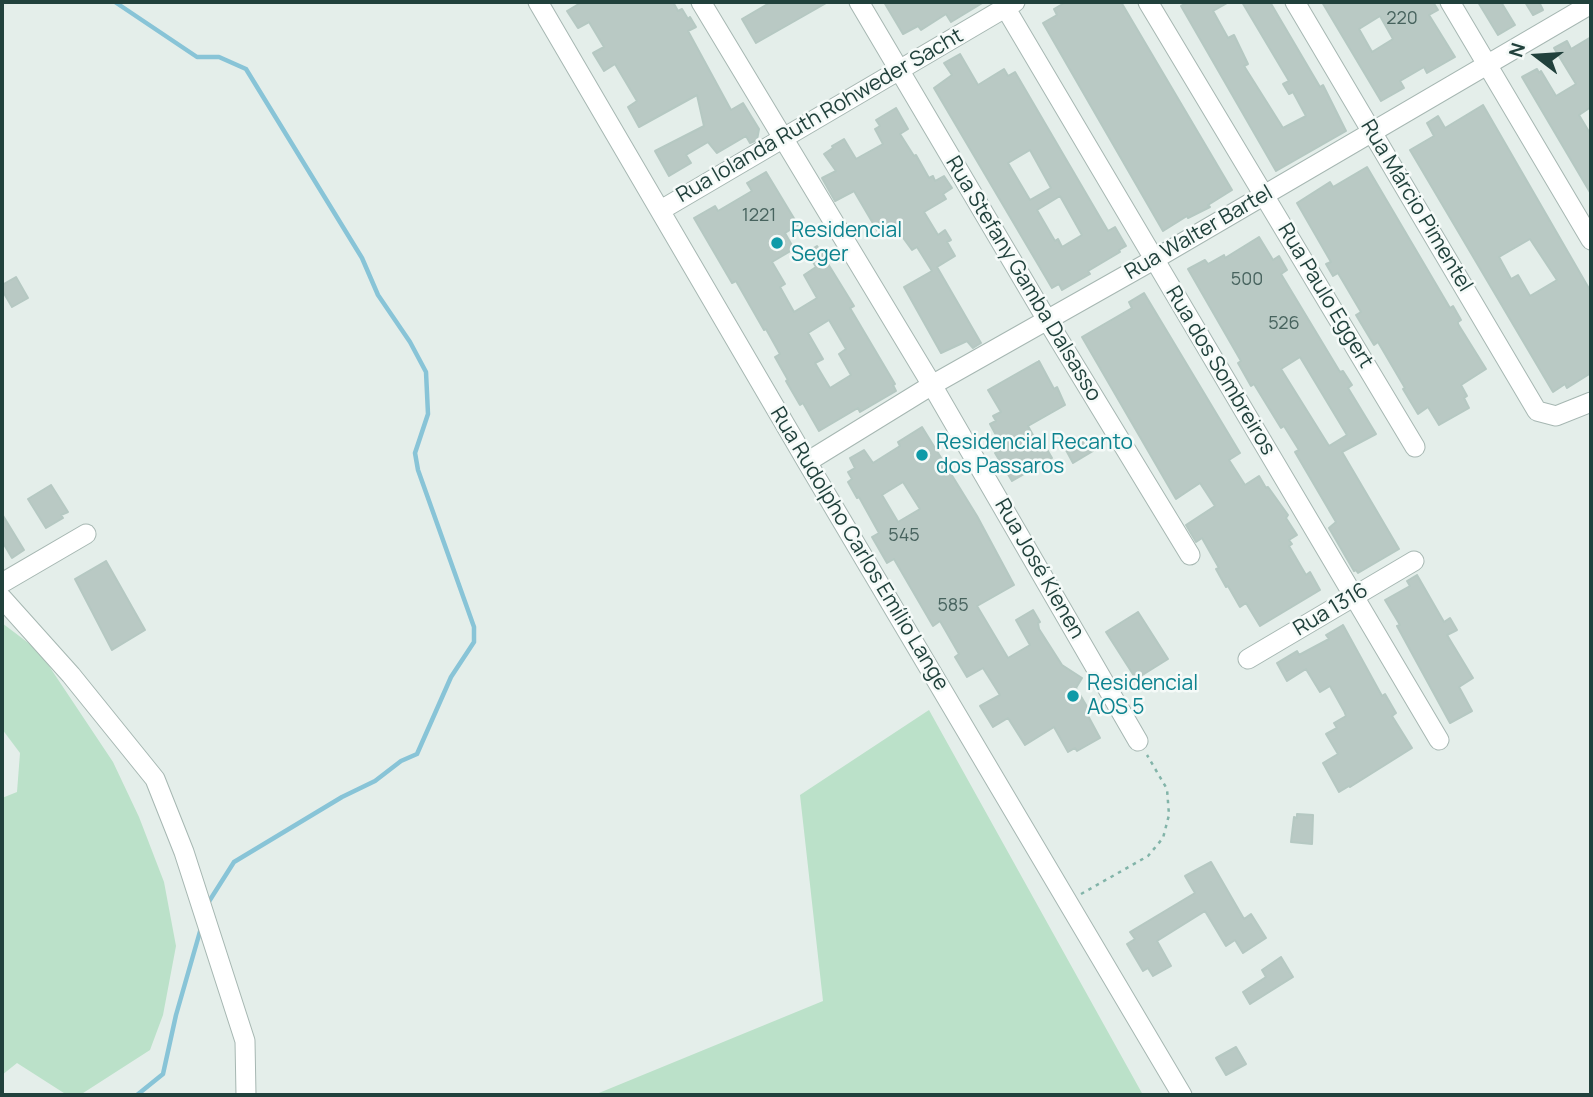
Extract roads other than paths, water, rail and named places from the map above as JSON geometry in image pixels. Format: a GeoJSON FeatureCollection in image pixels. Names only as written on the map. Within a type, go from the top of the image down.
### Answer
{"type":"FeatureCollection","features":[{"type":"Feature","properties":{"kind":"street","name":"Rua Rudolpho Carlos Emílio Lange"},"geometry":{"type":"LineString","coordinates":[[538,2],[1182,1095]]}},
{"type":"Feature","properties":{"kind":"street","name":"Rua José Kienen"},"geometry":{"type":"LineString","coordinates":[[701,2],[932,385],[1138,741]]}},
{"type":"Feature","properties":{"kind":"street","name":"Rua Stefany Gamba Dalsasso"},"geometry":{"type":"LineString","coordinates":[[859,2],[1190,555]]}},
{"type":"Feature","properties":{"kind":"street","name":"Rua Paulo Eggert"},"geometry":{"type":"LineString","coordinates":[[1148,2],[1415,447]]}},
{"type":"Feature","properties":{"kind":"street","name":"Rua Márcio Pimentel"},"geometry":{"type":"LineString","coordinates":[[1295,2],[1537,411],[1556,416],[1591,402]]}},
{"type":"Feature","properties":{"kind":"street"},"geometry":{"type":"LineString","coordinates":[[1450,2],[1591,240]]}},
{"type":"Feature","properties":{"kind":"street","name":"Rua Iolanda Ruth Rohweder Sacht"},"geometry":{"type":"LineString","coordinates":[[661,210],[1008,4]]}},
{"type":"Feature","properties":{"kind":"street","name":"Rua dos Sombreiros"},"geometry":{"type":"LineString","coordinates":[[1008,4],[1439,740]]}},
{"type":"Feature","properties":{"kind":"street","name":"Rua Walter Bartel"},"geometry":{"type":"LineString","coordinates":[[807,462],[932,385],[1266,195],[1591,4]]}},
{"type":"Feature","properties":{"kind":"street"},"geometry":{"type":"LineString","coordinates":[[2,583],[86,534]]}},
{"type":"Feature","properties":{"kind":"street","name":"Rua 1316"},"geometry":{"type":"LineString","coordinates":[[1248,659],[1413,561]]}},
{"type":"Feature","properties":{"kind":"street"},"geometry":{"type":"LineString","coordinates":[[2,598],[88,695],[155,779],[184,852],[245,1041],[246,1095]]}},
{"type":"Feature","properties":{"kind":"waterway"},"geometry":{"type":"LineString","coordinates":[[115,2],[197,57],[219,57],[246,69],[362,258],[378,295],[410,342],[426,372],[428,414],[415,453],[418,470],[474,627],[474,642],[451,677],[417,754],[401,761],[375,781],[342,797],[234,862],[208,903]]}},
{"type":"Feature","properties":{"kind":"waterway"},"geometry":{"type":"LineString","coordinates":[[137,1095],[163,1074],[176,1015],[201,928]]}},
{"type":"Feature","properties":{"kind":"place","name":"Residencial Seger"},"geometry":{"type":"Point","coordinates":[777,243]}},
{"type":"Feature","properties":{"kind":"place","name":"Residencial Recanto dos Passaros"},"geometry":{"type":"Point","coordinates":[922,455]}},
{"type":"Feature","properties":{"kind":"place","name":"Residencial AOS 5"},"geometry":{"type":"Point","coordinates":[1073,696]}}]}
